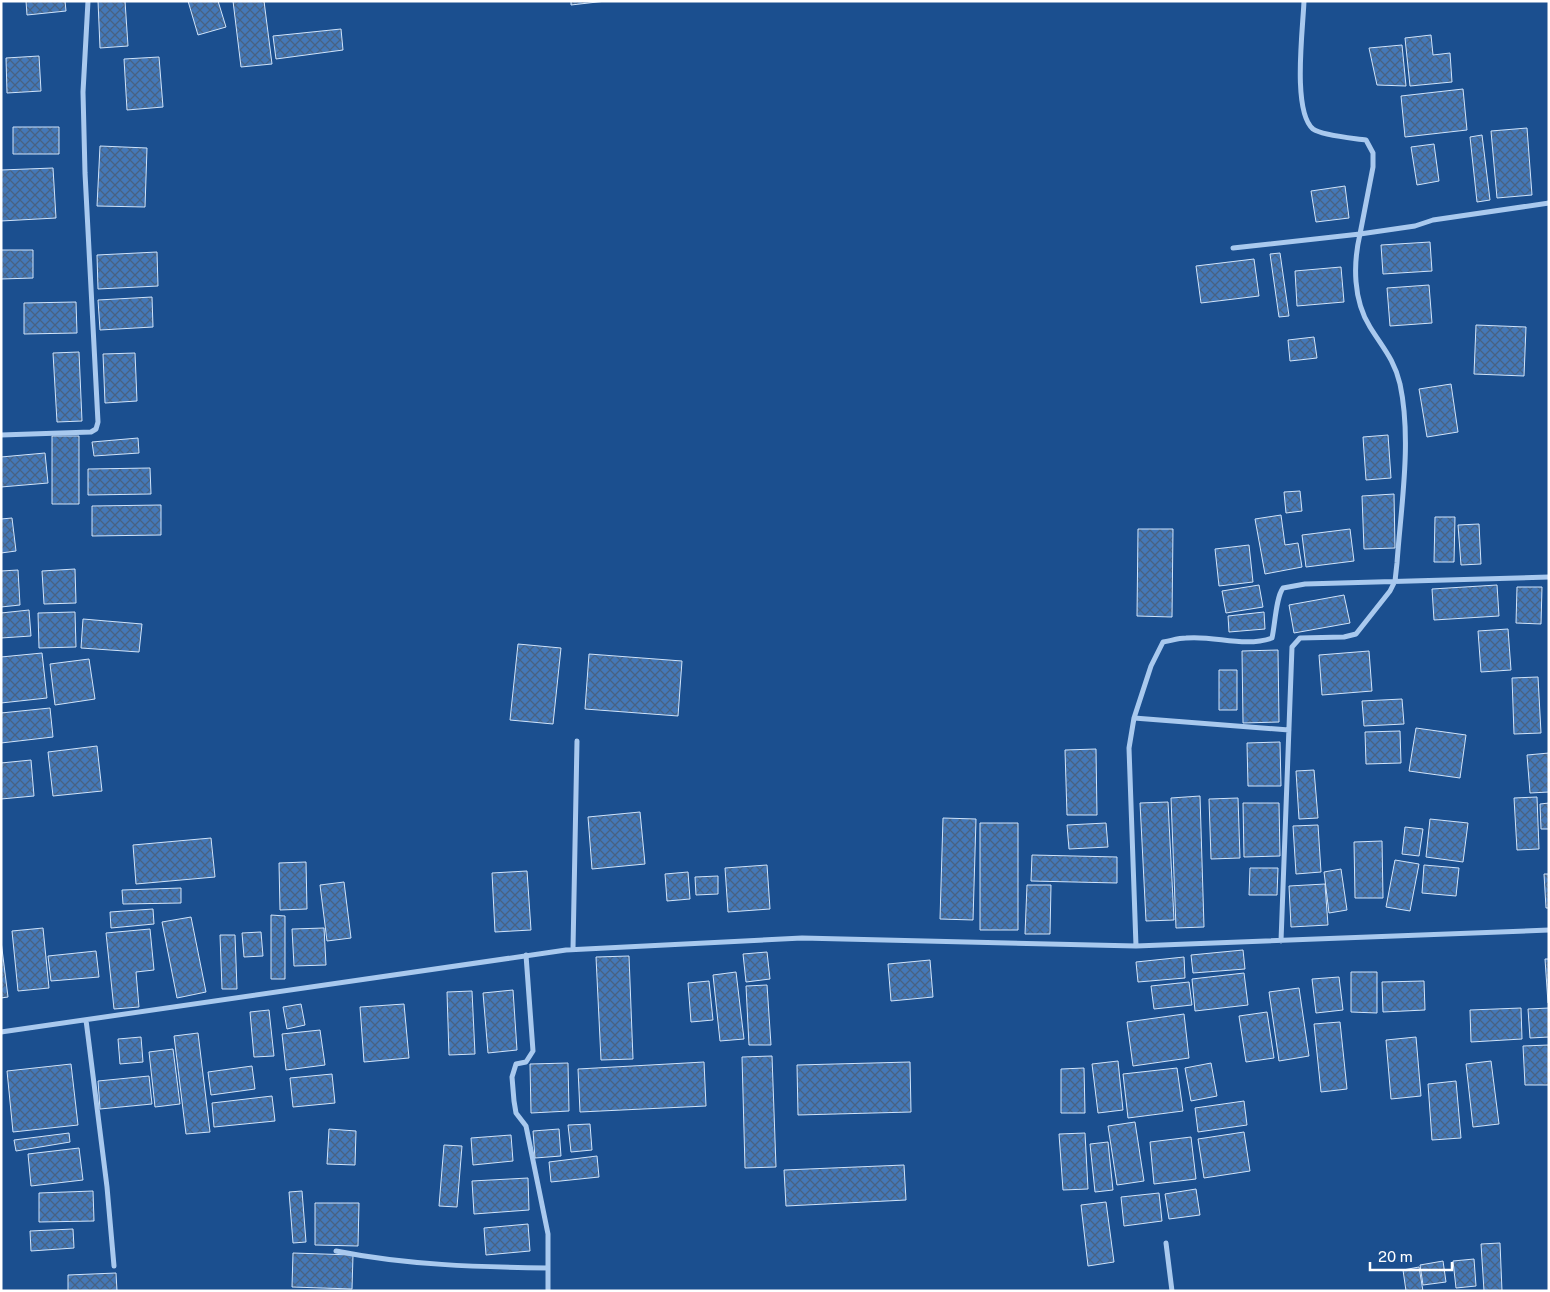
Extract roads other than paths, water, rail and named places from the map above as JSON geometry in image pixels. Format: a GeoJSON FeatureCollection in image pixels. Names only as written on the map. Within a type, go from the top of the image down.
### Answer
{"type":"FeatureCollection","features":[{"type":"Feature","properties":{"kind":"street"},"geometry":{"type":"LineString","coordinates":[[1,435],[91,432],[96,429],[98,422],[85,173],[83,92],[88,1]]}},
{"type":"Feature","properties":{"kind":"street"},"geometry":{"type":"LineString","coordinates":[[1281,941],[1290,662],[1294,642],[1300,638],[1344,637],[1356,634],[1387,595],[1395,581],[1406,427],[1400,384],[1391,359],[1388,351],[1369,326],[1358,295],[1355,269],[1373,167],[1373,153],[1366,140],[1328,134],[1314,129],[1305,116],[1300,95],[1304,1]]}},
{"type":"Feature","properties":{"kind":"street"},"geometry":{"type":"LineString","coordinates":[[1233,248],[1360,234],[1415,226],[1433,220],[1549,204]]}},
{"type":"Feature","properties":{"kind":"street"},"geometry":{"type":"LineString","coordinates":[[1136,946],[1129,748],[1134,718],[1151,666],[1162,642],[1187,637],[1260,643],[1272,638],[1277,617],[1278,595],[1283,588],[1306,584],[1549,577]]}},
{"type":"Feature","properties":{"kind":"street"},"geometry":{"type":"LineString","coordinates":[[1134,718],[1289,730]]}},
{"type":"Feature","properties":{"kind":"street"},"geometry":{"type":"LineString","coordinates":[[573,950],[577,741]]}},
{"type":"Feature","properties":{"kind":"street"},"geometry":{"type":"LineString","coordinates":[[1,1032],[526,955],[573,950],[802,938],[1136,946],[1549,930]]}},
{"type":"Feature","properties":{"kind":"street"},"geometry":{"type":"LineString","coordinates":[[526,955],[533,1051],[526,1062],[516,1064],[512,1077],[516,1112],[526,1126],[548,1234],[548,1291]]}},
{"type":"Feature","properties":{"kind":"street"},"geometry":{"type":"LineString","coordinates":[[86,1020],[107,1188],[114,1266]]}},
{"type":"Feature","properties":{"kind":"street"},"geometry":{"type":"LineString","coordinates":[[1166,1243],[1172,1291]]}},
{"type":"Feature","properties":{"kind":"street"},"geometry":{"type":"LineString","coordinates":[[336,1251],[373,1258],[469,1267],[548,1268]]}}]}
